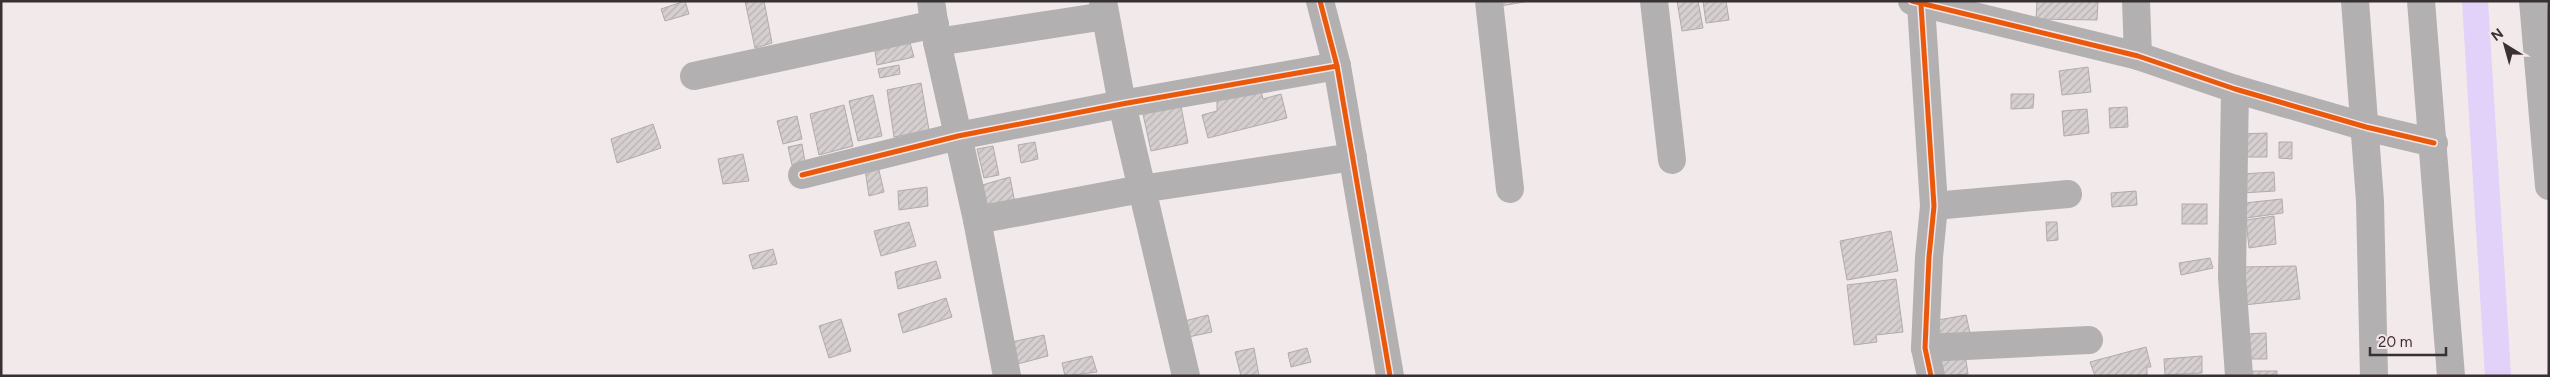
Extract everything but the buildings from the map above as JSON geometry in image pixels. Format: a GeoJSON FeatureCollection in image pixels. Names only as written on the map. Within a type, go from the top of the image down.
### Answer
{"type":"FeatureCollection","features":[{"type":"Feature","properties":{"kind":"street"},"geometry":{"type":"LineString","coordinates":[[1320,1],[1337,66],[1390,376]]}},
{"type":"Feature","properties":{"kind":"street"},"geometry":{"type":"LineString","coordinates":[[1489,1],[1510,189]]}},
{"type":"Feature","properties":{"kind":"street"},"geometry":{"type":"LineString","coordinates":[[1654,1],[1672,160]]}},
{"type":"Feature","properties":{"kind":"street"},"geometry":{"type":"LineString","coordinates":[[2136,1],[2138,56]]}},
{"type":"Feature","properties":{"kind":"street"},"geometry":{"type":"LineString","coordinates":[[2355,1],[2366,127],[2370,201],[2374,376]]}},
{"type":"Feature","properties":{"kind":"street"},"geometry":{"type":"LineString","coordinates":[[2421,1],[2434,143],[2451,376]]}},
{"type":"Feature","properties":{"kind":"street"},"geometry":{"type":"LineString","coordinates":[[2533,1],[2549,186]]}},
{"type":"Feature","properties":{"kind":"street"},"geometry":{"type":"LineString","coordinates":[[1931,376],[1925,348],[1929,257],[1934,206],[1916,3],[2138,56],[2235,88],[2366,127],[2434,143]]}},
{"type":"Feature","properties":{"kind":"street"},"geometry":{"type":"LineString","coordinates":[[694,76],[934,22],[1104,9],[1122,104],[1186,376]]}},
{"type":"Feature","properties":{"kind":"street"},"geometry":{"type":"LineString","coordinates":[[934,22],[977,220],[1007,376]]}},
{"type":"Feature","properties":{"kind":"street"},"geometry":{"type":"LineString","coordinates":[[802,175],[958,136],[1122,104],[1337,66]]}},
{"type":"Feature","properties":{"kind":"street"},"geometry":{"type":"LineString","coordinates":[[2235,88],[2232,277],[2239,376]]}},
{"type":"Feature","properties":{"kind":"street"},"geometry":{"type":"LineString","coordinates":[[977,220],[1141,189],[1353,157]]}},
{"type":"Feature","properties":{"kind":"street"},"geometry":{"type":"LineString","coordinates":[[1934,206],[2068,194]]}},
{"type":"Feature","properties":{"kind":"street"},"geometry":{"type":"LineString","coordinates":[[1925,348],[2089,340]]}},
{"type":"Feature","properties":{"kind":"waterway"},"geometry":{"type":"LineString","coordinates":[[2475,1],[2498,376]]}},
{"type":"Feature","properties":{"kind":"cycle path"},"geometry":{"type":"LineString","coordinates":[[1320,1],[1337,66],[1390,376]]}},
{"type":"Feature","properties":{"kind":"cycle path"},"geometry":{"type":"LineString","coordinates":[[1912,1],[2138,56],[2235,89],[2366,127],[2434,143]]}},
{"type":"Feature","properties":{"kind":"cycle path"},"geometry":{"type":"LineString","coordinates":[[1921,5],[1934,206],[1929,257],[1925,348],[1931,376]]}},
{"type":"Feature","properties":{"kind":"cycle path"},"geometry":{"type":"LineString","coordinates":[[802,175],[958,136],[1122,104],[1337,66]]}}]}
